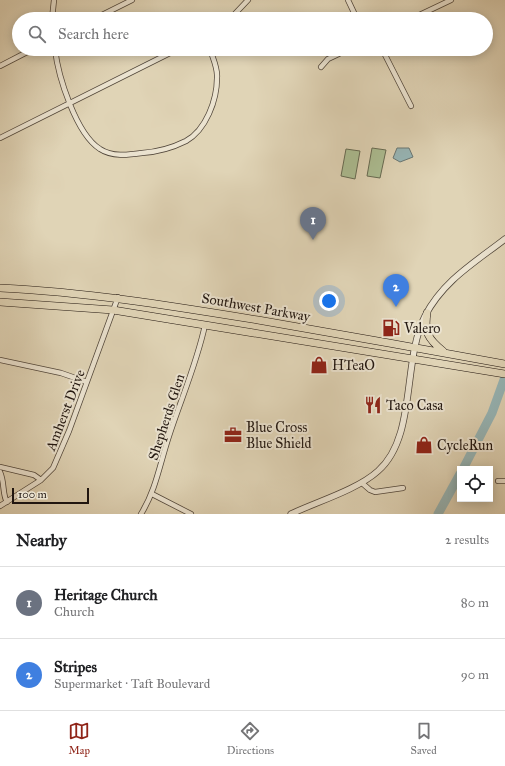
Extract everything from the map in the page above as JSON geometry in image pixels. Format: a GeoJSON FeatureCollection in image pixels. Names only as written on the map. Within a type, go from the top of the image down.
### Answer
{"type":"FeatureCollection","features":[{"type":"Feature","properties":{"kind":"main road","name":"Southwest Parkway"},"geometry":{"type":"LineString","coordinates":[[0,288],[118,297],[415,346],[505,364]]}},
{"type":"Feature","properties":{"kind":"main road"},"geometry":{"type":"LineString","coordinates":[[50,305],[51,291]]}},
{"type":"Feature","properties":{"kind":"main road","name":"Southwest Parkway"},"geometry":{"type":"LineString","coordinates":[[0,302],[113,310],[505,374]]}},
{"type":"Feature","properties":{"kind":"main road"},"geometry":{"type":"LineString","coordinates":[[427,313],[427,333],[432,342],[444,352]]}},
{"type":"Feature","properties":{"kind":"main road"},"geometry":{"type":"LineString","coordinates":[[319,331],[319,344]]}},
{"type":"Feature","properties":{"kind":"street"},"geometry":{"type":"LineString","coordinates":[[53,12],[54,0]]}},
{"type":"Feature","properties":{"kind":"street"},"geometry":{"type":"LineString","coordinates":[[108,12],[132,0]]}},
{"type":"Feature","properties":{"kind":"street"},"geometry":{"type":"LineString","coordinates":[[237,12],[248,0]]}},
{"type":"Feature","properties":{"kind":"street"},"geometry":{"type":"LineString","coordinates":[[348,0],[354,12]]}},
{"type":"Feature","properties":{"kind":"street"},"geometry":{"type":"LineString","coordinates":[[426,12],[451,0]]}},
{"type":"Feature","properties":{"kind":"street"},"geometry":{"type":"LineString","coordinates":[[0,66],[19,56]]}},
{"type":"Feature","properties":{"kind":"street"},"geometry":{"type":"LineString","coordinates":[[55,56],[58,72],[85,134],[100,150],[125,155],[148,153],[170,148],[191,137],[199,130],[208,115],[215,95],[218,78],[213,56]]}},
{"type":"Feature","properties":{"kind":"street"},"geometry":{"type":"LineString","coordinates":[[0,138],[164,56]]}},
{"type":"Feature","properties":{"kind":"street"},"geometry":{"type":"LineString","coordinates":[[321,67],[328,59],[334,56]]}},
{"type":"Feature","properties":{"kind":"street"},"geometry":{"type":"LineString","coordinates":[[386,56],[411,106]]}},
{"type":"Feature","properties":{"kind":"street"},"geometry":{"type":"LineString","coordinates":[[291,514],[362,483],[379,471],[394,451],[400,435],[415,346],[427,313],[442,290],[458,274],[505,239]]}},
{"type":"Feature","properties":{"kind":"street","name":"Amherst Drive"},"geometry":{"type":"LineString","coordinates":[[0,506],[41,480],[53,468],[58,459],[118,297]]}},
{"type":"Feature","properties":{"kind":"street","name":"Shepherds Glen"},"geometry":{"type":"LineString","coordinates":[[142,514],[152,494],[168,438],[194,368],[205,325]]}},
{"type":"Feature","properties":{"kind":"street"},"geometry":{"type":"LineString","coordinates":[[0,360],[61,373],[87,382]]}},
{"type":"Feature","properties":{"kind":"street"},"geometry":{"type":"LineString","coordinates":[[0,467],[34,475],[41,480]]}},
{"type":"Feature","properties":{"kind":"street"},"geometry":{"type":"LineString","coordinates":[[0,472],[4,485],[4,497],[7,502]]}},
{"type":"Feature","properties":{"kind":"street"},"geometry":{"type":"LineString","coordinates":[[498,481],[505,481]]}},
{"type":"Feature","properties":{"kind":"street"},"geometry":{"type":"LineString","coordinates":[[362,483],[370,490],[375,492],[403,488]]}},
{"type":"Feature","properties":{"kind":"street"},"geometry":{"type":"LineString","coordinates":[[152,494],[191,514]]}},
{"type":"Feature","properties":{"kind":"green space"},"geometry":{"type":"Polygon","coordinates":[[[372,148],[386,150],[380,178],[367,176],[372,148]]]}},
{"type":"Feature","properties":{"kind":"green space"},"geometry":{"type":"Polygon","coordinates":[[[346,149],[360,151],[355,179],[341,176],[346,149]]]}},
{"type":"Feature","properties":{"kind":"water"},"geometry":{"type":"Polygon","coordinates":[[[397,148],[409,148],[413,157],[400,162],[393,158],[397,148]]]}},
{"type":"Feature","properties":{"kind":"waterway"},"geometry":{"type":"LineString","coordinates":[[465,466],[492,413],[505,377]]}},
{"type":"Feature","properties":{"kind":"waterway"},"geometry":{"type":"LineString","coordinates":[[438,514],[457,479]]}},
{"type":"Feature","properties":{"kind":"place","name":"Heritage Church"},"geometry":{"type":"Point","coordinates":[313,240]}},
{"type":"Feature","properties":{"kind":"place","name":"Stripes"},"geometry":{"type":"Point","coordinates":[396,307]}},
{"type":"Feature","properties":{"kind":"place","name":"Valero"},"geometry":{"type":"Point","coordinates":[391,328]}},
{"type":"Feature","properties":{"kind":"place","name":"HTeaO"},"geometry":{"type":"Point","coordinates":[319,365]}},
{"type":"Feature","properties":{"kind":"place","name":"Taco Casa"},"geometry":{"type":"Point","coordinates":[373,405]}},
{"type":"Feature","properties":{"kind":"place","name":"Blue Cross Blue Shield"},"geometry":{"type":"Point","coordinates":[233,435]}},
{"type":"Feature","properties":{"kind":"place","name":"CycleRun"},"geometry":{"type":"Point","coordinates":[424,445]}}]}
